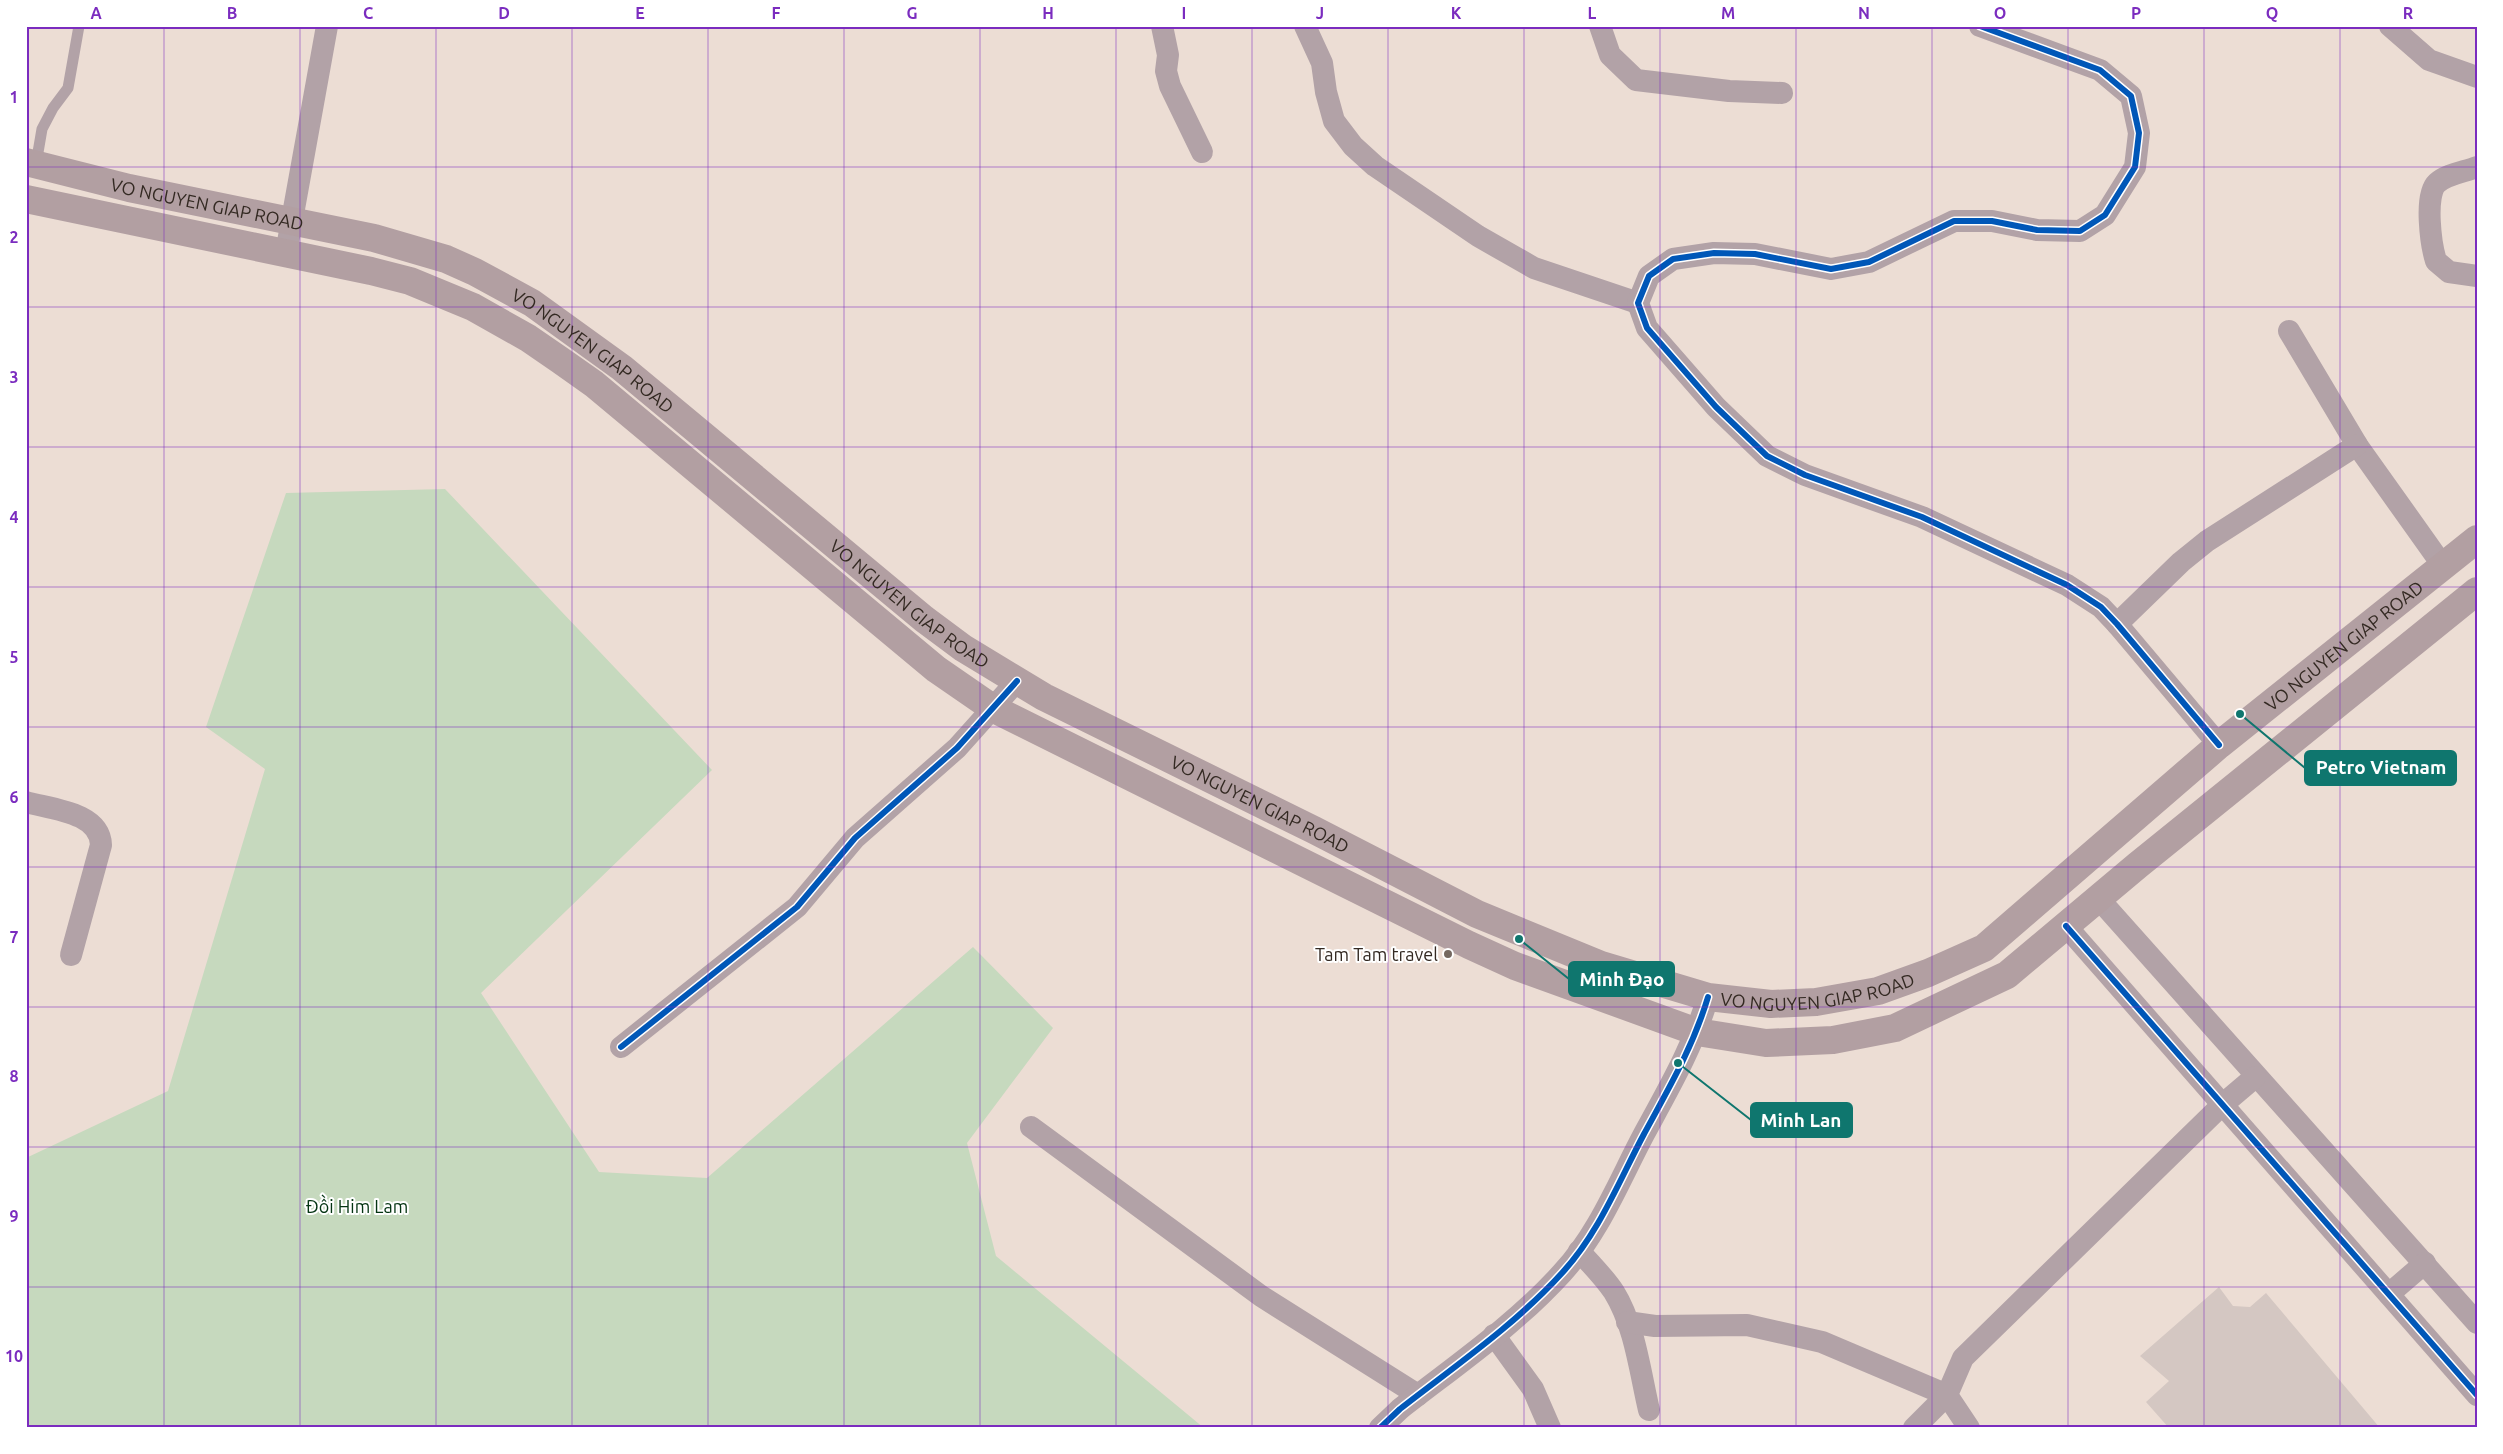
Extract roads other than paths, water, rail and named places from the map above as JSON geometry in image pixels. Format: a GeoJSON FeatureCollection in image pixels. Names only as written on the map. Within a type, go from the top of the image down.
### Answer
{"type":"FeatureCollection","features":[{"type":"Feature","properties":{"kind":"highway","name":"VO NGUYEN GIAP ROAD"},"geometry":{"type":"LineString","coordinates":[[31,163],[129,188],[382,240],[446,259],[497,283],[532,303],[622,368],[924,618],[963,648],[1017,681],[1057,704],[1314,830],[1477,914],[1601,965],[1708,997],[1772,1004],[1816,1002],[1878,991],[1928,973],[1984,948],[2219,745],[2477,539]]}},
{"type":"Feature","properties":{"kind":"highway","name":"VO NGUYEN GIAP ROAD"},"geometry":{"type":"LineString","coordinates":[[26,199],[410,281],[474,307],[528,338],[594,384],[936,669],[994,709],[1469,945],[1515,966],[1697,1032],[1766,1043],[1833,1040],[1895,1028],[2007,975],[2098,898],[2474,600]]}},
{"type":"Feature","properties":{"kind":"street"},"geometry":{"type":"LineString","coordinates":[[286,253],[327,26]]}},
{"type":"Feature","properties":{"kind":"street"},"geometry":{"type":"LineString","coordinates":[[1162,26],[1168,55],[1166,71],[1170,86],[1202,152]]}},
{"type":"Feature","properties":{"kind":"street"},"geometry":{"type":"LineString","coordinates":[[1304,26],[1322,63],[1326,92],[1334,120],[1353,146],[1375,166],[1478,236],[1534,268],[1638,303]]}},
{"type":"Feature","properties":{"kind":"street"},"geometry":{"type":"LineString","coordinates":[[1600,26],[1610,55],[1636,80],[1729,91],[1782,93]]}},
{"type":"Feature","properties":{"kind":"street"},"geometry":{"type":"LineString","coordinates":[[1980,26],[2100,70],[2131,96],[2139,133],[2136,167],[2105,215],[2080,231],[2037,230],[1992,221],[1954,221],[1869,262],[1831,269],[1755,254],[1714,253],[1673,259],[1649,276],[1638,303],[1646,328],[1716,407],[1767,456],[1805,475],[1922,517],[2067,585],[2101,607],[2219,745]]}},
{"type":"Feature","properties":{"kind":"street"},"geometry":{"type":"LineString","coordinates":[[2390,26],[2430,60],[2477,77]]}},
{"type":"Feature","properties":{"kind":"street"},"geometry":{"type":"LineString","coordinates":[[2477,167],[2444,178],[2437,183],[2429,202],[2436,261],[2449,272],[2477,276]]}},
{"type":"Feature","properties":{"kind":"street"},"geometry":{"type":"LineString","coordinates":[[2289,331],[2357,445],[2443,566]]}},
{"type":"Feature","properties":{"kind":"street"},"geometry":{"type":"LineString","coordinates":[[2117,624],[2181,562],[2208,541],[2357,445]]}},
{"type":"Feature","properties":{"kind":"street"},"geometry":{"type":"LineString","coordinates":[[621,1047],[797,907],[855,838],[957,748],[994,709],[1017,681]]}},
{"type":"Feature","properties":{"kind":"street"},"geometry":{"type":"LineString","coordinates":[[26,802],[84,818],[97,830],[101,845],[72,955]]}},
{"type":"Feature","properties":{"kind":"street"},"geometry":{"type":"LineString","coordinates":[[2098,898],[2255,1077],[2477,1322]]}},
{"type":"Feature","properties":{"kind":"street"},"geometry":{"type":"LineString","coordinates":[[2066,926],[2477,1395]]}},
{"type":"Feature","properties":{"kind":"street"},"geometry":{"type":"LineString","coordinates":[[1380,1428],[1550,1286],[1579,1251],[1613,1197],[1697,1032],[1708,997]]}},
{"type":"Feature","properties":{"kind":"street"},"geometry":{"type":"LineString","coordinates":[[1914,1428],[1947,1395],[1963,1358],[2222,1105],[2255,1077]]}},
{"type":"Feature","properties":{"kind":"street"},"geometry":{"type":"LineString","coordinates":[[1031,1127],[1261,1296],[1418,1395]]}},
{"type":"Feature","properties":{"kind":"street"},"geometry":{"type":"LineString","coordinates":[[1579,1251],[1614,1292],[1627,1322],[1650,1410]]}},
{"type":"Feature","properties":{"kind":"street"},"geometry":{"type":"LineString","coordinates":[[2388,1294],[2425,1264]]}},
{"type":"Feature","properties":{"kind":"street"},"geometry":{"type":"LineString","coordinates":[[1627,1322],[1663,1326],[1747,1325],[1822,1342],[1947,1395],[1969,1428]]}},
{"type":"Feature","properties":{"kind":"street"},"geometry":{"type":"LineString","coordinates":[[1494,1334],[1533,1389],[1550,1428]]}},
{"type":"Feature","properties":{"kind":"lane"},"geometry":{"type":"LineString","coordinates":[[31,163],[42,129],[52,108],[68,88],[79,26]]}},
{"type":"Feature","properties":{"kind":"place","name":"Petro Vietnam"},"geometry":{"type":"Point","coordinates":[2240,714]}},
{"type":"Feature","properties":{"kind":"place","name":"Minh Đạo"},"geometry":{"type":"Point","coordinates":[1519,939]}},
{"type":"Feature","properties":{"kind":"place","name":"Tam Tam travel"},"geometry":{"type":"Point","coordinates":[1448,954]}},
{"type":"Feature","properties":{"kind":"place","name":"Minh Lan"},"geometry":{"type":"Point","coordinates":[1678,1063]}},
{"type":"Feature","properties":{"kind":"park label","name":"Đồi Him Lam"},"geometry":{"type":"Point","coordinates":[357,1206]}}]}
